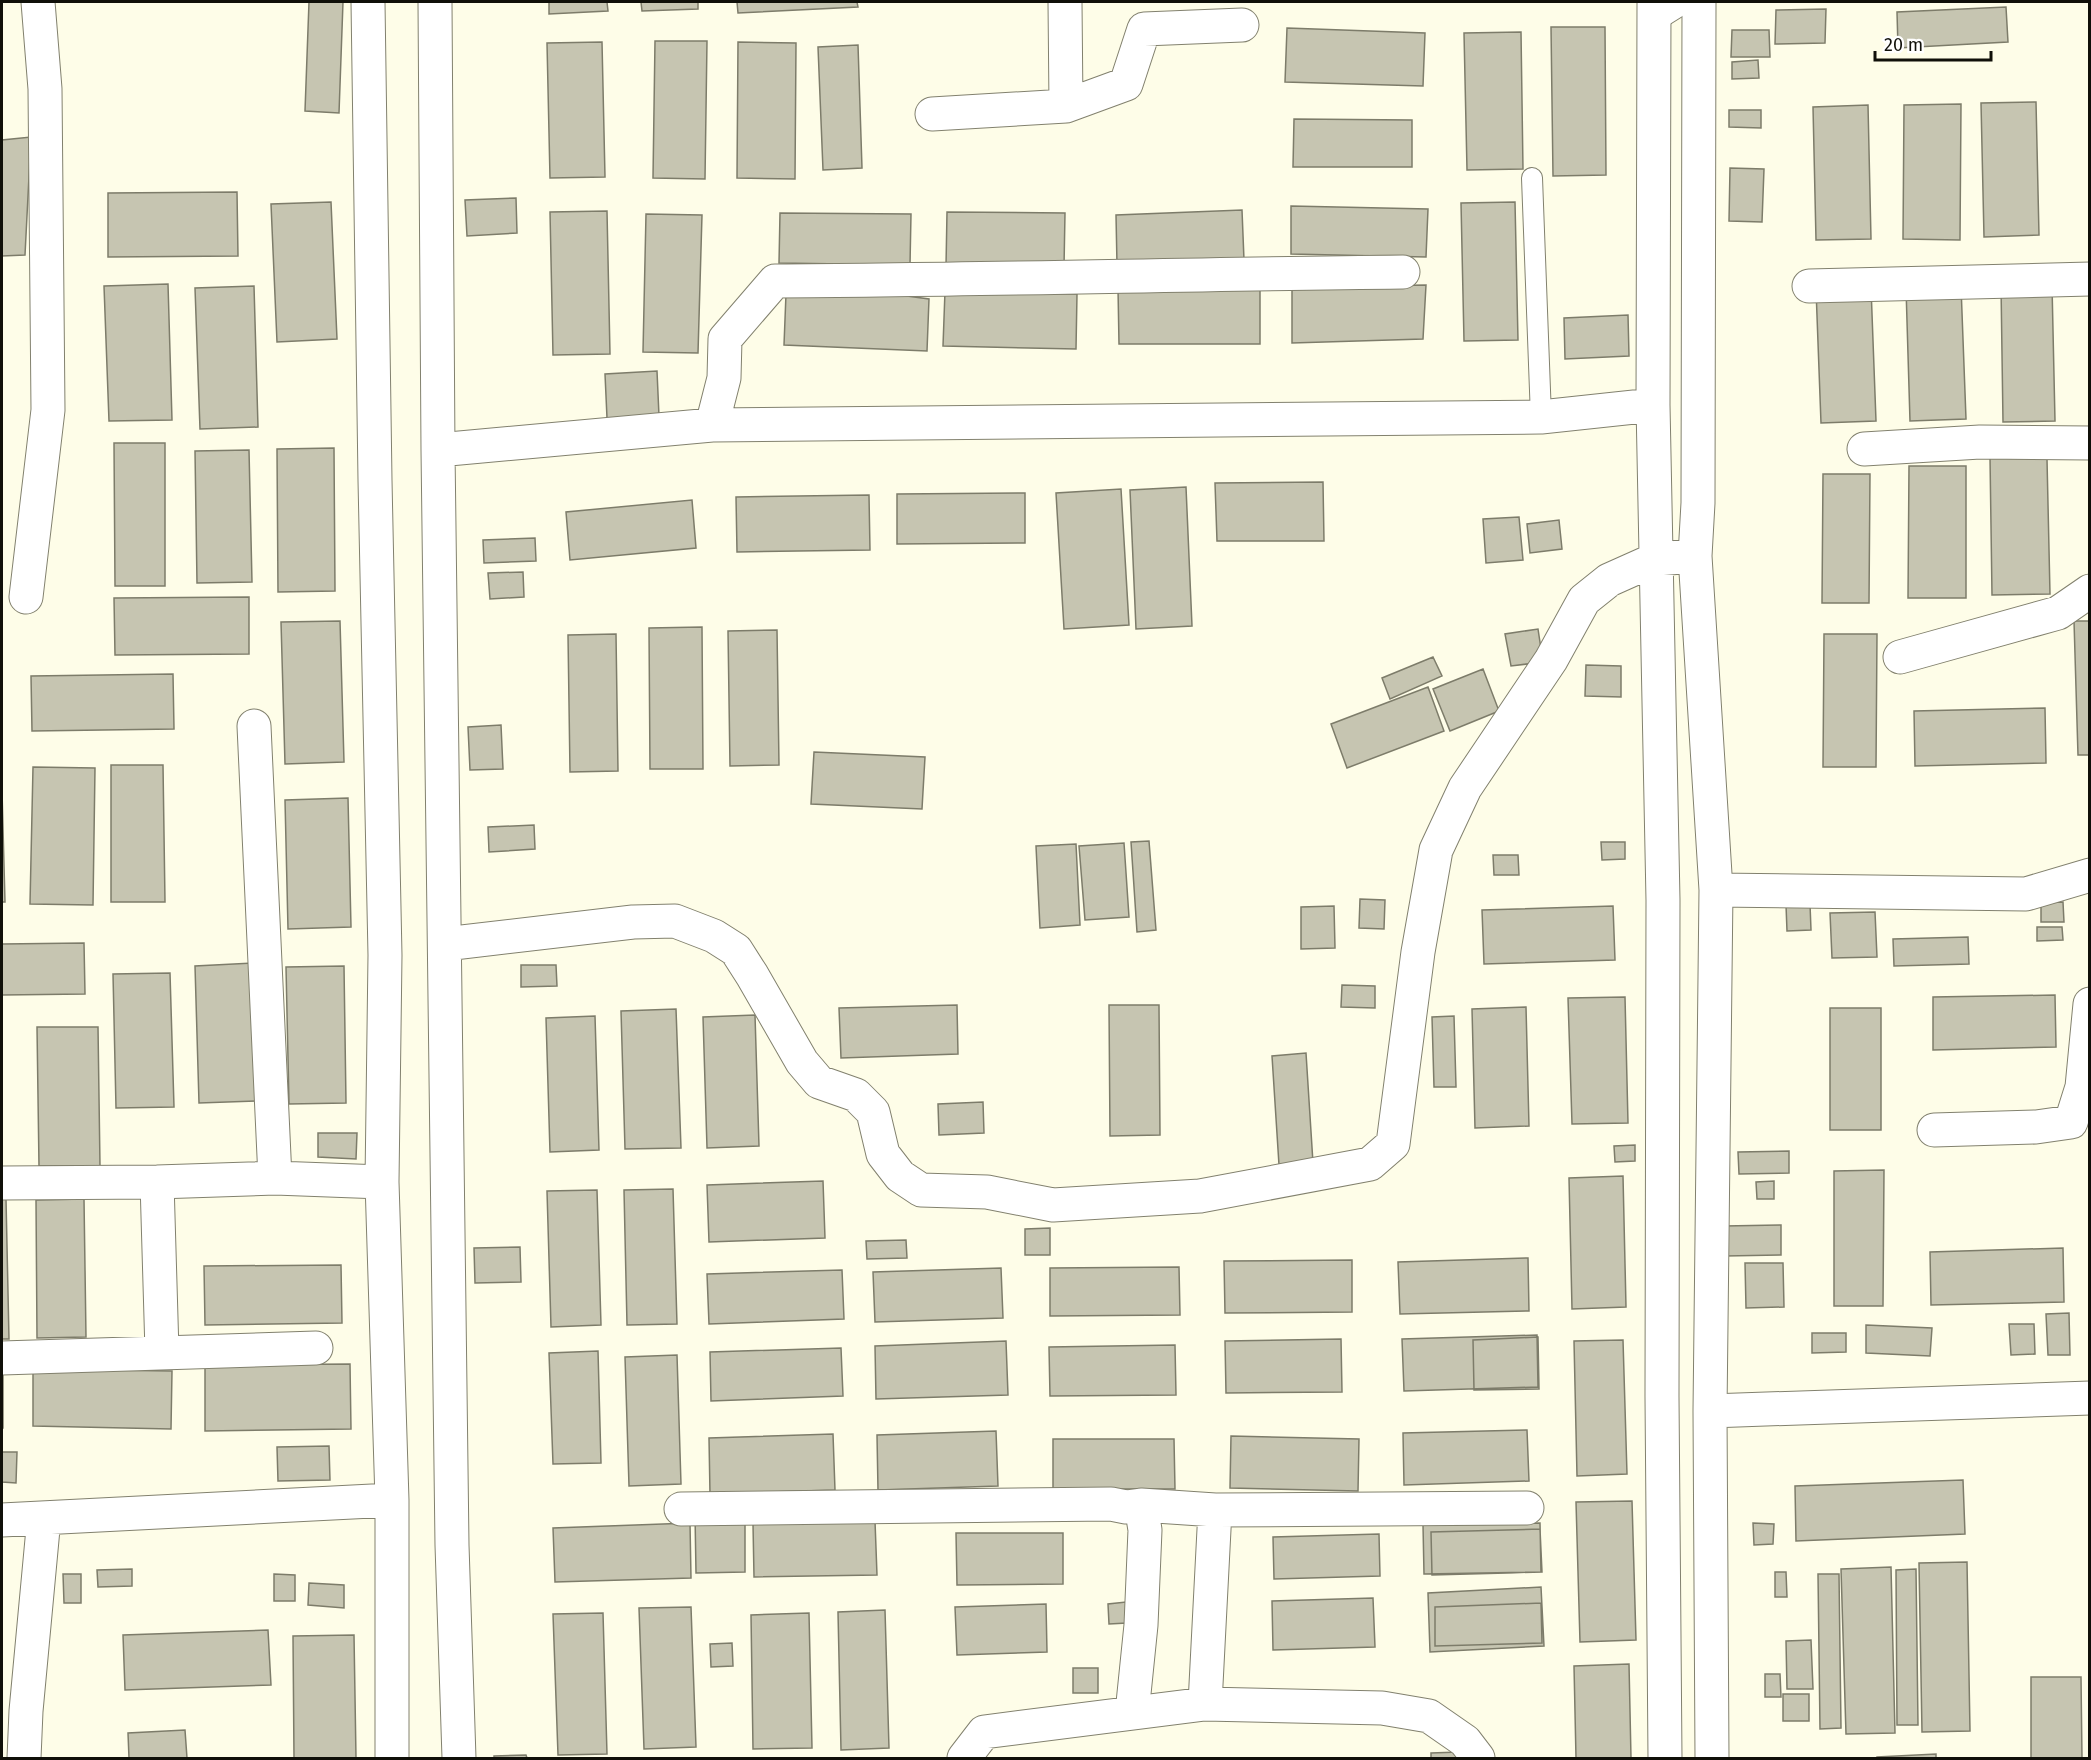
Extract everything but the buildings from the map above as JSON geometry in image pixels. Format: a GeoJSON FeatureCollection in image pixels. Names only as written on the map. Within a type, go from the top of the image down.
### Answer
{"type":"FeatureCollection","features":[{"type":"Feature","properties":{"kind":"street"},"geometry":{"type":"LineString","coordinates":[[26,597],[48,410],[45,89],[38,2]]}},
{"type":"Feature","properties":{"kind":"street"},"geometry":{"type":"LineString","coordinates":[[368,2],[375,480],[386,955],[382,1182],[392,1500],[392,1758]]}},
{"type":"Feature","properties":{"kind":"street"},"geometry":{"type":"LineString","coordinates":[[435,2],[438,450],[452,1545],[459,1758]]}},
{"type":"Feature","properties":{"kind":"street"},"geometry":{"type":"LineString","coordinates":[[1065,2],[1066,106]]}},
{"type":"Feature","properties":{"kind":"street"},"geometry":{"type":"LineString","coordinates":[[1700,2],[1698,503],[1695,556],[1716,890],[1710,1411],[1712,1758]]}},
{"type":"Feature","properties":{"kind":"street"},"geometry":{"type":"LineString","coordinates":[[1654,12],[1653,405],[1663,900],[1662,1397],[1665,1758]]}},
{"type":"Feature","properties":{"kind":"street"},"geometry":{"type":"LineString","coordinates":[[932,114],[1066,106],[1126,84],[1144,29],[1242,24]]}},
{"type":"Feature","properties":{"kind":"street"},"geometry":{"type":"LineString","coordinates":[[712,425],[724,378],[725,339],[775,281],[984,280],[1403,272]]}},
{"type":"Feature","properties":{"kind":"street"},"geometry":{"type":"LineString","coordinates":[[1809,286],[2090,279]]}},
{"type":"Feature","properties":{"kind":"street"},"geometry":{"type":"LineString","coordinates":[[438,450],[712,425],[1541,417],[1653,405]]}},
{"type":"Feature","properties":{"kind":"street"},"geometry":{"type":"LineString","coordinates":[[1864,449],[1980,442],[2090,443]]}},
{"type":"Feature","properties":{"kind":"street"},"geometry":{"type":"LineString","coordinates":[[445,944],[633,921],[675,921],[714,936],[736,951],[802,1062],[819,1082],[856,1095],[873,1112],[883,1154],[900,1176],[921,1190],[987,1192],[1053,1205],[1200,1196],[1370,1164],[1393,1144],[1418,952],[1436,850],[1465,788],[1551,660],[1584,600],[1609,580],[1656,559],[1695,556]]}},
{"type":"Feature","properties":{"kind":"street"},"geometry":{"type":"LineString","coordinates":[[1900,657],[2058,613],[2090,591]]}},
{"type":"Feature","properties":{"kind":"street"},"geometry":{"type":"LineString","coordinates":[[254,726],[274,1178]]}},
{"type":"Feature","properties":{"kind":"street"},"geometry":{"type":"LineString","coordinates":[[1716,890],[2026,894],[2090,876]]}},
{"type":"Feature","properties":{"kind":"street"},"geometry":{"type":"LineString","coordinates":[[1934,1130],[2036,1127],[2071,1122],[2082,1087],[2090,1004]]}},
{"type":"Feature","properties":{"kind":"street"},"geometry":{"type":"LineString","coordinates":[[2,1183],[157,1182],[274,1178],[382,1182]]}},
{"type":"Feature","properties":{"kind":"street"},"geometry":{"type":"LineString","coordinates":[[157,1182],[162,1352]]}},
{"type":"Feature","properties":{"kind":"street"},"geometry":{"type":"LineString","coordinates":[[2,1358],[316,1348]]}},
{"type":"Feature","properties":{"kind":"street"},"geometry":{"type":"LineString","coordinates":[[1710,1411],[2090,1398]]}},
{"type":"Feature","properties":{"kind":"street"},"geometry":{"type":"LineString","coordinates":[[2,1520],[392,1500]]}},
{"type":"Feature","properties":{"kind":"street"},"geometry":{"type":"LineString","coordinates":[[681,1509],[1100,1504],[1112,1504],[1126,1508],[1141,1505],[1215,1510],[1527,1508]]}},
{"type":"Feature","properties":{"kind":"street"},"geometry":{"type":"LineString","coordinates":[[1132,1713],[1141,1625],[1145,1530],[1141,1505]]}},
{"type":"Feature","properties":{"kind":"street"},"geometry":{"type":"LineString","coordinates":[[1205,1704],[1215,1510]]}},
{"type":"Feature","properties":{"kind":"street"},"geometry":{"type":"LineString","coordinates":[[24,1758],[14,1712],[44,1518]]}},
{"type":"Feature","properties":{"kind":"street"},"geometry":{"type":"LineString","coordinates":[[964,1758],[984,1732],[1205,1704],[1382,1708],[1429,1716],[1465,1741],[1478,1758]]}},
{"type":"Feature","properties":{"kind":"lane"},"geometry":{"type":"LineString","coordinates":[[1654,12],[1686,2]]}},
{"type":"Feature","properties":{"kind":"lane"},"geometry":{"type":"LineString","coordinates":[[1532,178],[1541,417]]}}]}
